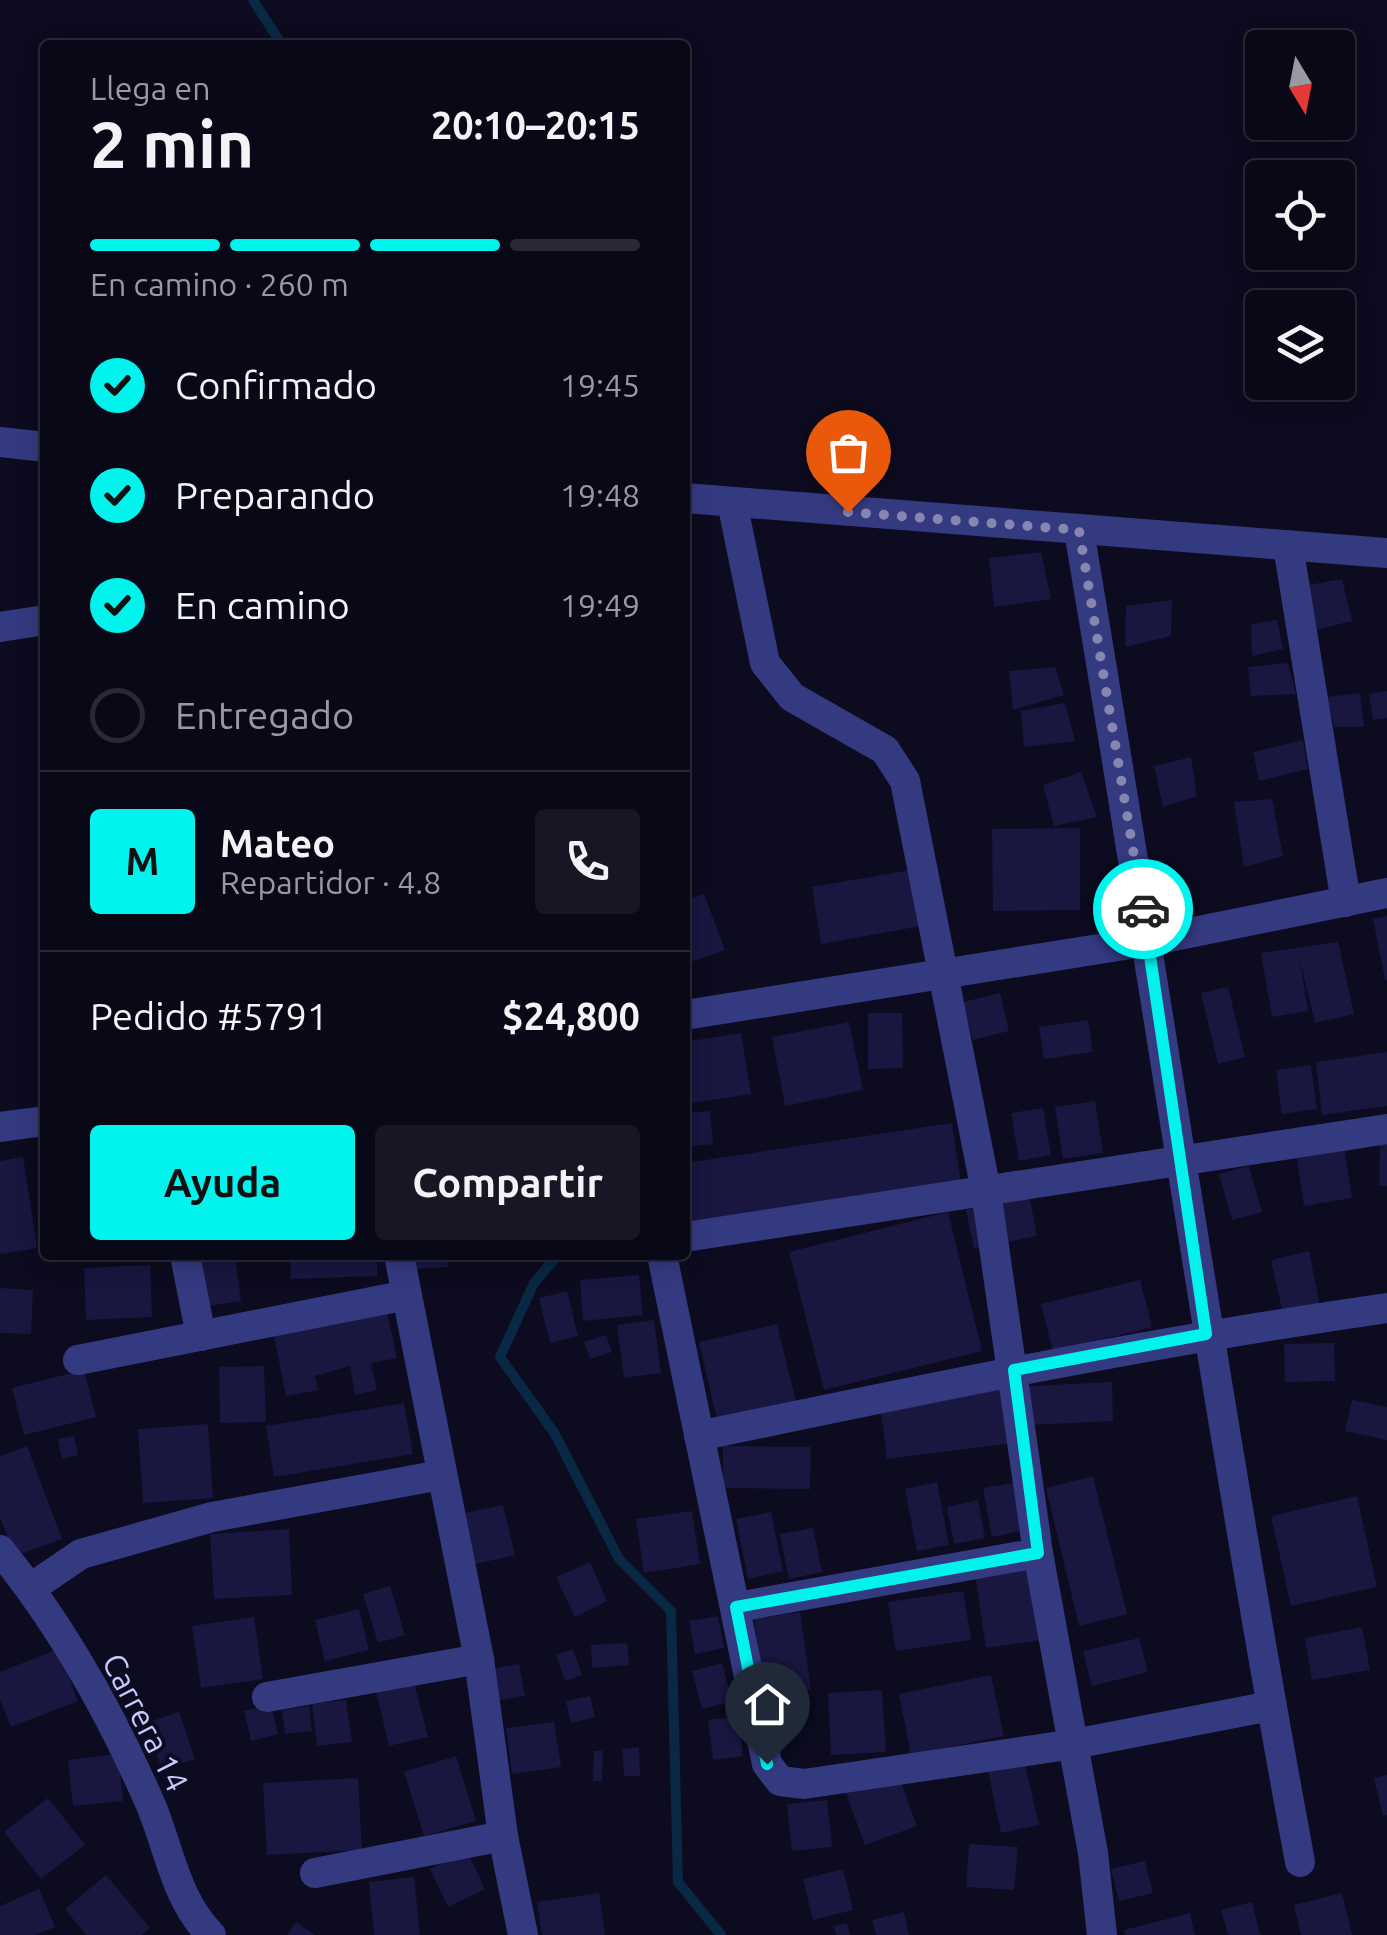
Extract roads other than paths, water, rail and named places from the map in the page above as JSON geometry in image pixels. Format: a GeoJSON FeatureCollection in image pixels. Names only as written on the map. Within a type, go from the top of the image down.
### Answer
{"type":"FeatureCollection","features":[{"type":"Feature","properties":{"kind":"street"},"geometry":{"type":"LineString","coordinates":[[0,442],[40,446]]}},
{"type":"Feature","properties":{"kind":"street"},"geometry":{"type":"LineString","coordinates":[[690,498],[1387,553]]}},
{"type":"Feature","properties":{"kind":"street"},"geometry":{"type":"LineString","coordinates":[[732,502],[765,662],[792,697],[885,750],[905,781],[986,1192],[1038,1553],[1074,1744],[1102,1935]]}},
{"type":"Feature","properties":{"kind":"street"},"geometry":{"type":"LineString","coordinates":[[1079,530],[1149,941],[1206,1334],[1300,1862]]}},
{"type":"Feature","properties":{"kind":"street"},"geometry":{"type":"LineString","coordinates":[[1288,546],[1346,902]]}},
{"type":"Feature","properties":{"kind":"street"},"geometry":{"type":"LineString","coordinates":[[0,627],[40,621]]}},
{"type":"Feature","properties":{"kind":"street"},"geometry":{"type":"LineString","coordinates":[[690,1014],[1149,941],[1387,893]]}},
{"type":"Feature","properties":{"kind":"street"},"geometry":{"type":"LineString","coordinates":[[0,1127],[40,1122]]}},
{"type":"Feature","properties":{"kind":"street"},"geometry":{"type":"LineString","coordinates":[[690,1237],[1178,1158],[1387,1129]]}},
{"type":"Feature","properties":{"kind":"street"},"geometry":{"type":"LineString","coordinates":[[186,1260],[201,1336]]}},
{"type":"Feature","properties":{"kind":"street"},"geometry":{"type":"LineString","coordinates":[[400,1260],[479,1659],[503,1836],[522,1935]]}},
{"type":"Feature","properties":{"kind":"street"},"geometry":{"type":"LineString","coordinates":[[663,1260],[767,1764],[780,1782],[804,1784],[1074,1744],[1271,1706]]}},
{"type":"Feature","properties":{"kind":"street"},"geometry":{"type":"LineString","coordinates":[[78,1360],[407,1295]]}},
{"type":"Feature","properties":{"kind":"street"},"geometry":{"type":"LineString","coordinates":[[699,1436],[1206,1334],[1387,1308]]}},
{"type":"Feature","properties":{"kind":"street"},"geometry":{"type":"LineString","coordinates":[[31,1588],[82,1554],[212,1517],[441,1475]]}},
{"type":"Feature","properties":{"kind":"street","name":"Carrera 14"},"geometry":{"type":"LineString","coordinates":[[0,1550],[31,1588],[82,1671],[150,1803],[178,1885],[197,1921],[211,1935]]}},
{"type":"Feature","properties":{"kind":"street"},"geometry":{"type":"LineString","coordinates":[[736,1607],[1038,1553]]}},
{"type":"Feature","properties":{"kind":"street"},"geometry":{"type":"LineString","coordinates":[[267,1697],[479,1659]]}},
{"type":"Feature","properties":{"kind":"street"},"geometry":{"type":"LineString","coordinates":[[314,1874],[503,1836]]}},
{"type":"Feature","properties":{"kind":"waterway"},"geometry":{"type":"LineString","coordinates":[[253,0],[279,40]]}},
{"type":"Feature","properties":{"kind":"waterway"},"geometry":{"type":"LineString","coordinates":[[554,1260],[534,1283],[500,1357],[555,1434],[619,1559],[671,1611],[678,1882],[721,1935]]}}]}
